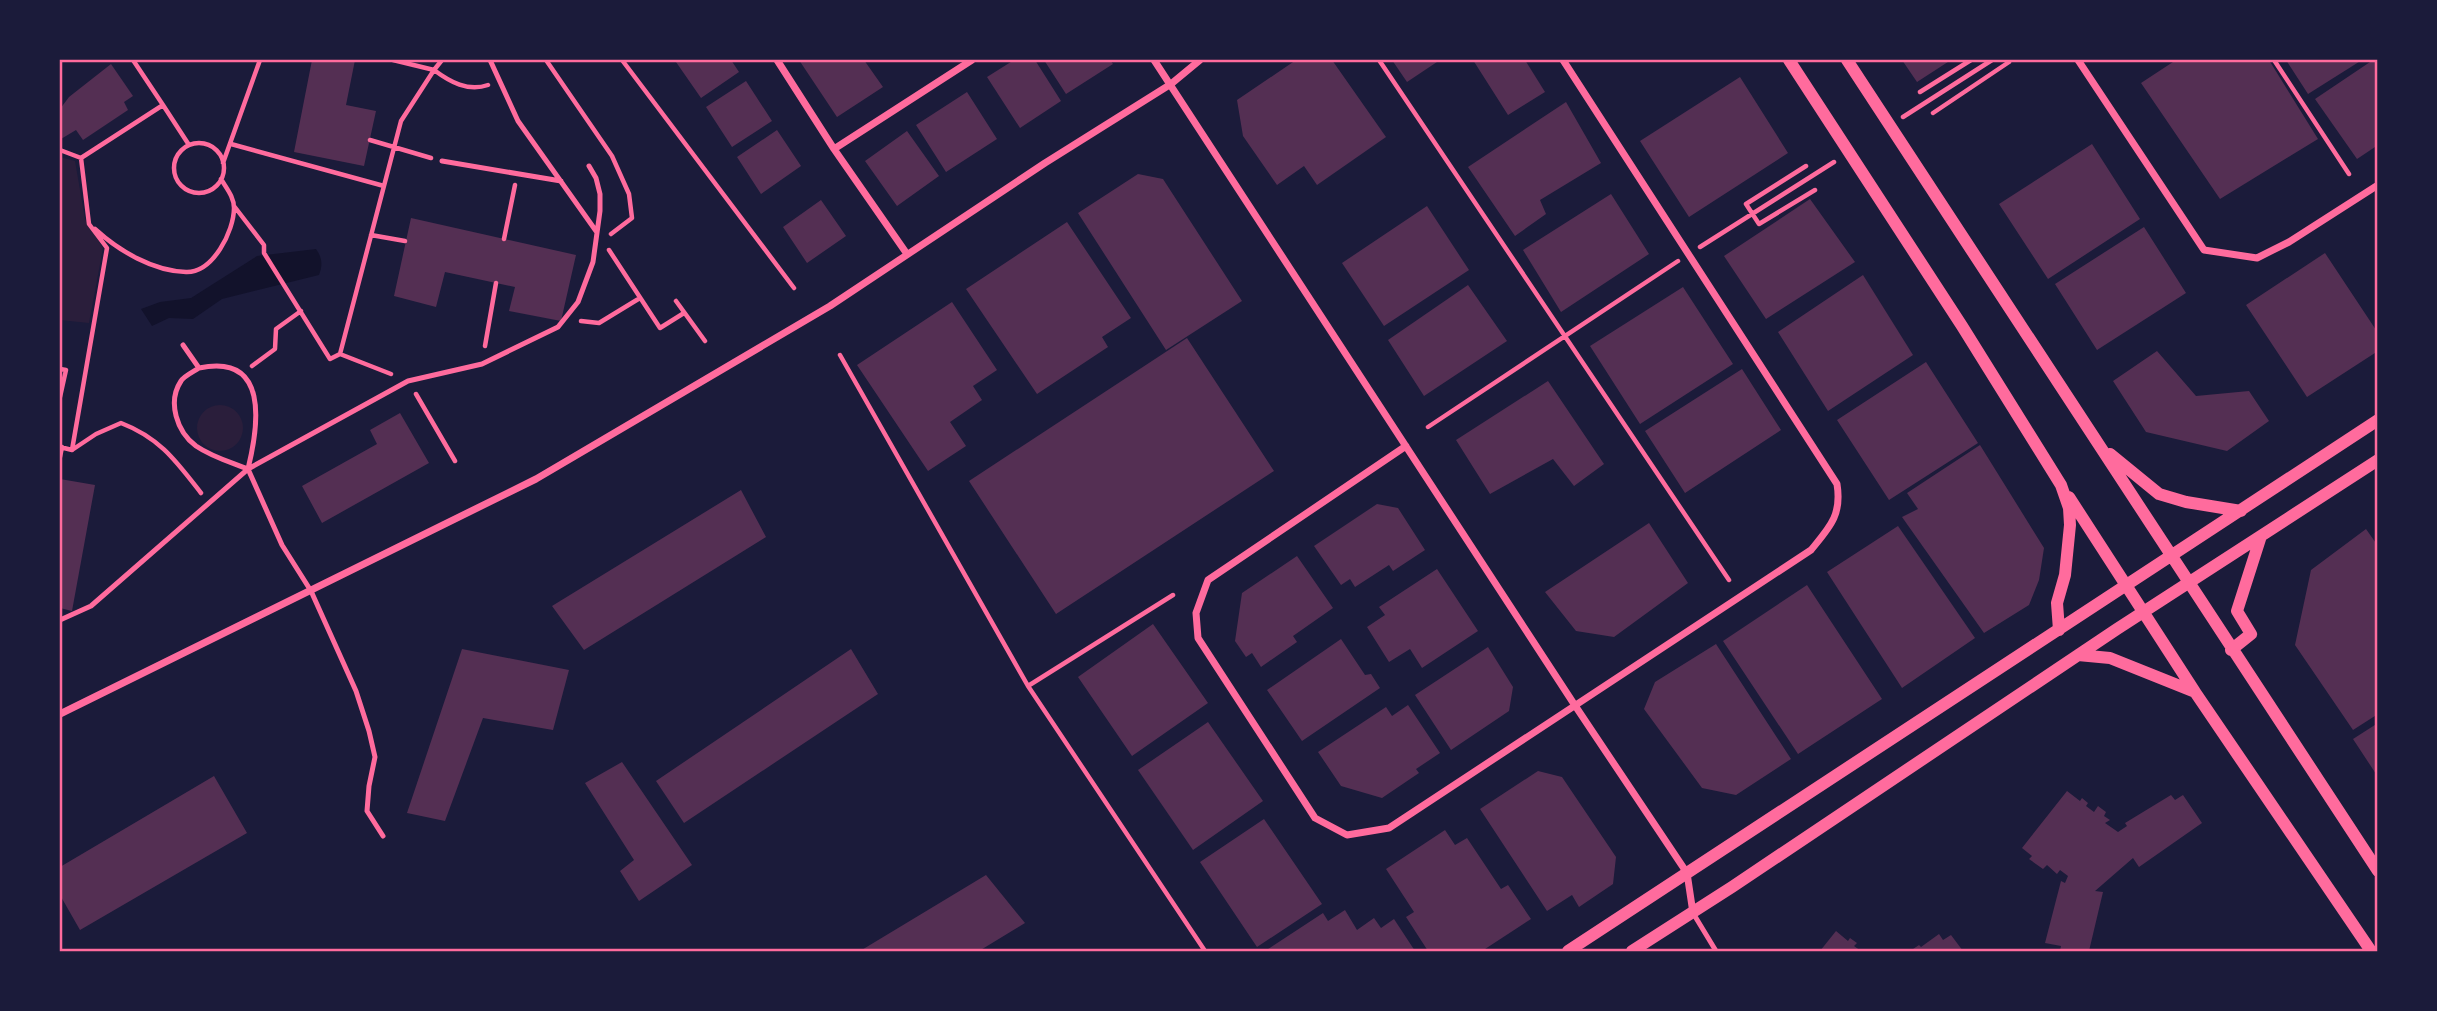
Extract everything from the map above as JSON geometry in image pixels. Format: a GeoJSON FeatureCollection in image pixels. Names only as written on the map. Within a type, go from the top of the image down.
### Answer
{"type":"FeatureCollection","features":[{"type":"Feature","properties":{"kind":"street"},"geometry":{"type":"LineString","coordinates":[[777,60],[834,149],[907,254]]}},
{"type":"Feature","properties":{"kind":"street"},"geometry":{"type":"LineString","coordinates":[[834,149],[972,60]]}},
{"type":"Feature","properties":{"kind":"street"},"geometry":{"type":"LineString","coordinates":[[1154,60],[1687,873],[1693,913]]}},
{"type":"Feature","properties":{"kind":"street"},"geometry":{"type":"LineString","coordinates":[[60,713],[536,479],[830,306],[1171,84],[1200,60]]}},
{"type":"Feature","properties":{"kind":"street"},"geometry":{"type":"LineString","coordinates":[[1406,446],[1208,580],[1196,613],[1198,638],[1315,818],[1347,835],[1389,828],[1811,550],[1833,523],[1839,496],[1837,484],[1563,60]]}},
{"type":"Feature","properties":{"kind":"street"},"geometry":{"type":"LineString","coordinates":[[1789,60],[1962,326],[2124,585],[2371,951]]}},
{"type":"Feature","properties":{"kind":"street"},"geometry":{"type":"LineString","coordinates":[[1846,60],[2378,871]]}},
{"type":"Feature","properties":{"kind":"street"},"geometry":{"type":"LineString","coordinates":[[2078,60],[2204,250],[2257,258],[2289,242],[2378,185]]}},
{"type":"Feature","properties":{"kind":"street"},"geometry":{"type":"LineString","coordinates":[[1568,951],[2378,420]]}},
{"type":"Feature","properties":{"kind":"street"},"geometry":{"type":"LineString","coordinates":[[2101,447],[2159,494],[2186,502],[2241,511]]}},
{"type":"Feature","properties":{"kind":"street"},"geometry":{"type":"LineString","coordinates":[[1632,951],[1693,913],[2077,655],[2378,460]]}},
{"type":"Feature","properties":{"kind":"street"},"geometry":{"type":"LineString","coordinates":[[2059,631],[2057,603],[2064,575],[2070,525],[2061,485]]}},
{"type":"Feature","properties":{"kind":"street"},"geometry":{"type":"LineString","coordinates":[[2231,650],[2251,634],[2237,611],[2261,536]]}},
{"type":"Feature","properties":{"kind":"street"},"geometry":{"type":"LineString","coordinates":[[2077,655],[2110,659],[2196,692]]}},
{"type":"Feature","properties":{"kind":"lane"},"geometry":{"type":"LineString","coordinates":[[490,60],[518,121],[596,230]]}},
{"type":"Feature","properties":{"kind":"lane"},"geometry":{"type":"LineString","coordinates":[[442,161],[561,181]]}},
{"type":"Feature","properties":{"kind":"lane"},"geometry":{"type":"LineString","coordinates":[[60,620],[91,606],[248,469],[408,381],[482,364],[558,327],[578,302],[593,262],[600,194],[596,178],[589,166]]}},
{"type":"Feature","properties":{"kind":"lane"},"geometry":{"type":"LineString","coordinates":[[183,345],[199,368]]}},
{"type":"Feature","properties":{"kind":"lane"},"geometry":{"type":"LineString","coordinates":[[248,469],[209,454],[193,443],[175,418],[174,398],[181,380],[199,368],[216,364],[234,369],[252,385],[257,403],[256,436],[248,469],[282,545],[311,591],[356,691],[369,730],[374,757],[367,811],[383,836]]}},
{"type":"Feature","properties":{"kind":"lane"},"geometry":{"type":"LineString","coordinates":[[1693,913],[1716,951]]}},
{"type":"Feature","properties":{"kind":"path"},"geometry":{"type":"LineString","coordinates":[[133,60],[189,145]]}},
{"type":"Feature","properties":{"kind":"path"},"geometry":{"type":"LineString","coordinates":[[223,163],[220,155],[206,145],[189,145],[182,150],[174,163],[174,172],[180,186],[194,193],[202,193],[216,186],[221,180],[223,163],[260,60]]}},
{"type":"Feature","properties":{"kind":"path"},"geometry":{"type":"LineString","coordinates":[[393,60],[434,70],[447,80],[477,89],[499,80]]}},
{"type":"Feature","properties":{"kind":"path"},"geometry":{"type":"LineString","coordinates":[[340,354],[401,121],[442,60]]}},
{"type":"Feature","properties":{"kind":"path"},"geometry":{"type":"LineString","coordinates":[[546,60],[612,156],[629,194],[632,218],[603,240],[660,328],[684,313]]}},
{"type":"Feature","properties":{"kind":"path"},"geometry":{"type":"LineString","coordinates":[[622,60],[794,288]]}},
{"type":"Feature","properties":{"kind":"path"},"geometry":{"type":"LineString","coordinates":[[1379,60],[1728,580]]}},
{"type":"Feature","properties":{"kind":"path"},"geometry":{"type":"LineString","coordinates":[[1920,92],[1971,60]]}},
{"type":"Feature","properties":{"kind":"path"},"geometry":{"type":"LineString","coordinates":[[1933,113],[2009,62],[2007,60]]}},
{"type":"Feature","properties":{"kind":"path"},"geometry":{"type":"LineString","coordinates":[[2274,60],[2349,174]]}},
{"type":"Feature","properties":{"kind":"path"},"geometry":{"type":"LineString","coordinates":[[1960,80],[1990,61]]}},
{"type":"Feature","properties":{"kind":"path"},"geometry":{"type":"LineString","coordinates":[[81,158],[163,105]]}},
{"type":"Feature","properties":{"kind":"path"},"geometry":{"type":"LineString","coordinates":[[370,140],[442,161]]}},
{"type":"Feature","properties":{"kind":"path"},"geometry":{"type":"LineString","coordinates":[[231,145],[384,187]]}},
{"type":"Feature","properties":{"kind":"path"},"geometry":{"type":"LineString","coordinates":[[60,149],[81,158]]}},
{"type":"Feature","properties":{"kind":"path"},"geometry":{"type":"LineString","coordinates":[[72,450],[107,248],[89,224],[81,158]]}},
{"type":"Feature","properties":{"kind":"path"},"geometry":{"type":"LineString","coordinates":[[1806,166],[1746,204],[1759,224],[1815,190]]}},
{"type":"Feature","properties":{"kind":"path"},"geometry":{"type":"LineString","coordinates":[[504,239],[517,174]]}},
{"type":"Feature","properties":{"kind":"path"},"geometry":{"type":"LineString","coordinates":[[89,224],[110,243],[135,257],[160,267],[189,272],[206,265],[229,232],[234,206],[232,196],[221,180]]}},
{"type":"Feature","properties":{"kind":"path"},"geometry":{"type":"LineString","coordinates":[[234,206],[264,245],[264,253],[330,359],[340,354],[408,381],[455,461]]}},
{"type":"Feature","properties":{"kind":"path"},"geometry":{"type":"LineString","coordinates":[[1428,427],[1759,211]]}},
{"type":"Feature","properties":{"kind":"path"},"geometry":{"type":"LineString","coordinates":[[372,235],[405,241]]}},
{"type":"Feature","properties":{"kind":"path"},"geometry":{"type":"LineString","coordinates":[[482,364],[496,283]]}},
{"type":"Feature","properties":{"kind":"path"},"geometry":{"type":"LineString","coordinates":[[565,319],[599,323],[640,298]]}},
{"type":"Feature","properties":{"kind":"path"},"geometry":{"type":"LineString","coordinates":[[676,301],[705,341]]}},
{"type":"Feature","properties":{"kind":"path"},"geometry":{"type":"LineString","coordinates":[[240,374],[275,349],[276,329],[301,311]]}},
{"type":"Feature","properties":{"kind":"path"},"geometry":{"type":"LineString","coordinates":[[840,355],[1028,686],[1205,951]]}},
{"type":"Feature","properties":{"kind":"path"},"geometry":{"type":"LineString","coordinates":[[60,369],[66,370],[60,397]]}},
{"type":"Feature","properties":{"kind":"path"},"geometry":{"type":"LineString","coordinates":[[60,457],[61,447],[72,450],[96,434],[121,423],[141,430],[165,449],[209,504]]}},
{"type":"Feature","properties":{"kind":"path"},"geometry":{"type":"LineString","coordinates":[[1028,686],[1173,595]]}},
{"type":"Feature","properties":{"kind":"shaded area"},"geometry":{"type":"Polygon","coordinates":[[[60,157],[75,161],[85,219],[103,248],[89,323],[60,320],[60,157]]]}},
{"type":"Feature","properties":{"kind":"shaded area"},"geometry":{"type":"Polygon","coordinates":[[[316,249],[321,261],[319,275],[222,299],[193,319],[169,318],[152,326],[141,309],[160,302],[191,298],[257,256],[316,249]]]}},
{"type":"Feature","properties":{"kind":"shaded area"},"geometry":{"type":"Polygon","coordinates":[[[220,405],[236,412],[243,428],[236,444],[220,451],[204,444],[197,428],[204,412],[220,405]]]}},
{"type":"Feature","properties":{"kind":"building"},"geometry":{"type":"Polygon","coordinates":[[[312,60],[355,60],[346,105],[376,111],[364,166],[294,152],[312,60]]]}},
{"type":"Feature","properties":{"kind":"building"},"geometry":{"type":"Polygon","coordinates":[[[731,60],[739,72],[701,98],[676,62],[731,60]]]}},
{"type":"Feature","properties":{"kind":"building"},"geometry":{"type":"Polygon","coordinates":[[[799,60],[864,60],[883,87],[837,117],[799,60]]]}},
{"type":"Feature","properties":{"kind":"building"},"geometry":{"type":"Polygon","coordinates":[[[1014,60],[1035,60],[1061,101],[1020,128],[987,77],[1014,60]]]}},
{"type":"Feature","properties":{"kind":"building"},"geometry":{"type":"Polygon","coordinates":[[[1044,60],[1110,60],[1113,64],[1066,94],[1044,60]]]}},
{"type":"Feature","properties":{"kind":"building"},"geometry":{"type":"Polygon","coordinates":[[[1296,60],[1332,60],[1386,137],[1317,185],[1304,166],[1277,185],[1243,136],[1237,100],[1296,60]]]}},
{"type":"Feature","properties":{"kind":"building"},"geometry":{"type":"Polygon","coordinates":[[[1392,60],[1440,60],[1407,82],[1392,60]]]}},
{"type":"Feature","properties":{"kind":"building"},"geometry":{"type":"Polygon","coordinates":[[[1473,60],[1525,60],[1545,92],[1508,115],[1473,60]]]}},
{"type":"Feature","properties":{"kind":"building"},"geometry":{"type":"Polygon","coordinates":[[[1902,60],[1951,60],[1917,82],[1902,60]]]}},
{"type":"Feature","properties":{"kind":"building"},"geometry":{"type":"Polygon","coordinates":[[[2176,60],[2269,60],[2318,139],[2220,199],[2141,83],[2176,60]]]}},
{"type":"Feature","properties":{"kind":"building"},"geometry":{"type":"Polygon","coordinates":[[[2286,60],[2362,60],[2308,94],[2286,60]]]}},
{"type":"Feature","properties":{"kind":"building"},"geometry":{"type":"Polygon","coordinates":[[[2373,60],[2378,60],[2378,145],[2357,159],[2315,99],[2373,60]]]}},
{"type":"Feature","properties":{"kind":"building"},"geometry":{"type":"Polygon","coordinates":[[[111,64],[133,96],[124,102],[128,110],[83,140],[76,130],[61,139],[60,109],[69,97],[111,64]]]}},
{"type":"Feature","properties":{"kind":"building"},"geometry":{"type":"Polygon","coordinates":[[[1740,77],[1788,153],[1689,217],[1640,141],[1740,77]]]}},
{"type":"Feature","properties":{"kind":"building"},"geometry":{"type":"Polygon","coordinates":[[[746,81],[772,121],[732,147],[706,107],[746,81]]]}},
{"type":"Feature","properties":{"kind":"building"},"geometry":{"type":"Polygon","coordinates":[[[967,92],[997,139],[946,172],[916,125],[967,92]]]}},
{"type":"Feature","properties":{"kind":"building"},"geometry":{"type":"Polygon","coordinates":[[[1566,102],[1601,163],[1540,200],[1546,214],[1515,236],[1468,167],[1566,102]]]}},
{"type":"Feature","properties":{"kind":"building"},"geometry":{"type":"Polygon","coordinates":[[[777,130],[801,166],[761,194],[737,157],[777,130]]]}},
{"type":"Feature","properties":{"kind":"building"},"geometry":{"type":"Polygon","coordinates":[[[907,131],[939,176],[897,206],[865,161],[907,131]]]}},
{"type":"Feature","properties":{"kind":"building"},"geometry":{"type":"Polygon","coordinates":[[[2092,144],[2140,219],[2048,279],[1999,204],[2092,144]]]}},
{"type":"Feature","properties":{"kind":"building"},"geometry":{"type":"Polygon","coordinates":[[[1138,174],[1163,179],[1242,301],[1166,350],[1078,213],[1138,174]]]}},
{"type":"Feature","properties":{"kind":"building"},"geometry":{"type":"Polygon","coordinates":[[[1611,194],[1649,254],[1561,312],[1523,250],[1611,194]]]}},
{"type":"Feature","properties":{"kind":"building"},"geometry":{"type":"Polygon","coordinates":[[[1810,199],[1855,262],[1766,319],[1724,256],[1810,199]]]}},
{"type":"Feature","properties":{"kind":"building"},"geometry":{"type":"Polygon","coordinates":[[[821,200],[846,236],[807,263],[783,227],[821,200]]]}},
{"type":"Feature","properties":{"kind":"building"},"geometry":{"type":"Polygon","coordinates":[[[1427,206],[1469,270],[1384,326],[1342,263],[1427,206]]]}},
{"type":"Feature","properties":{"kind":"building"},"geometry":{"type":"Polygon","coordinates":[[[411,218],[576,255],[561,321],[509,311],[515,287],[445,272],[436,307],[394,296],[411,218]]]}},
{"type":"Feature","properties":{"kind":"building"},"geometry":{"type":"Polygon","coordinates":[[[1067,222],[1131,318],[1102,337],[1108,347],[1037,394],[966,289],[1067,222]]]}},
{"type":"Feature","properties":{"kind":"building"},"geometry":{"type":"Polygon","coordinates":[[[2144,227],[2186,293],[2097,350],[2055,284],[2144,227]]]}},
{"type":"Feature","properties":{"kind":"building"},"geometry":{"type":"Polygon","coordinates":[[[2325,253],[2378,333],[2378,351],[2307,397],[2246,305],[2325,253]]]}},
{"type":"Feature","properties":{"kind":"building"},"geometry":{"type":"Polygon","coordinates":[[[1863,275],[1913,355],[1828,411],[1778,332],[1863,275]]]}},
{"type":"Feature","properties":{"kind":"building"},"geometry":{"type":"Polygon","coordinates":[[[1468,285],[1507,341],[1424,396],[1388,340],[1468,285]]]}},
{"type":"Feature","properties":{"kind":"building"},"geometry":{"type":"Polygon","coordinates":[[[1683,287],[1733,364],[1640,424],[1590,346],[1683,287]]]}},
{"type":"Feature","properties":{"kind":"building"},"geometry":{"type":"Polygon","coordinates":[[[952,302],[997,370],[973,386],[982,400],[950,422],[966,446],[928,471],[857,365],[952,302]]]}},
{"type":"Feature","properties":{"kind":"building"},"geometry":{"type":"Polygon","coordinates":[[[1187,338],[1274,471],[1056,614],[969,481],[1187,338]]]}},
{"type":"Feature","properties":{"kind":"building"},"geometry":{"type":"Polygon","coordinates":[[[2157,351],[2196,396],[2249,391],[2269,421],[2227,451],[2146,432],[2113,381],[2157,351]]]}},
{"type":"Feature","properties":{"kind":"building"},"geometry":{"type":"Polygon","coordinates":[[[1926,362],[1978,443],[1889,500],[1837,420],[1926,362]]]}},
{"type":"Feature","properties":{"kind":"building"},"geometry":{"type":"Polygon","coordinates":[[[1742,369],[1781,430],[1685,493],[1645,431],[1742,369]]]}},
{"type":"Feature","properties":{"kind":"building"},"geometry":{"type":"Polygon","coordinates":[[[1548,381],[1604,464],[1574,486],[1553,459],[1490,494],[1456,440],[1548,381]]]}},
{"type":"Feature","properties":{"kind":"building"},"geometry":{"type":"Polygon","coordinates":[[[400,413],[429,463],[322,523],[302,486],[377,444],[370,430],[400,413]]]}},
{"type":"Feature","properties":{"kind":"building"},"geometry":{"type":"Polygon","coordinates":[[[1980,445],[2044,548],[2039,580],[2029,605],[1984,633],[1902,517],[1918,509],[1907,493],[1980,445]]]}},
{"type":"Feature","properties":{"kind":"building"},"geometry":{"type":"Polygon","coordinates":[[[60,479],[95,485],[72,611],[60,608],[60,479]]]}},
{"type":"Feature","properties":{"kind":"building"},"geometry":{"type":"Polygon","coordinates":[[[741,490],[766,537],[584,650],[552,606],[741,490]]]}},
{"type":"Feature","properties":{"kind":"building"},"geometry":{"type":"Polygon","coordinates":[[[1377,504],[1398,508],[1425,550],[1393,571],[1389,565],[1355,587],[1350,579],[1341,585],[1314,546],[1377,504]]]}},
{"type":"Feature","properties":{"kind":"building"},"geometry":{"type":"Polygon","coordinates":[[[1649,523],[1688,583],[1614,637],[1576,631],[1545,592],[1649,523]]]}},
{"type":"Feature","properties":{"kind":"building"},"geometry":{"type":"Polygon","coordinates":[[[1898,526],[1975,638],[1902,688],[1827,572],[1898,526]]]}},
{"type":"Feature","properties":{"kind":"building"},"geometry":{"type":"Polygon","coordinates":[[[2366,529],[2378,546],[2378,714],[2353,730],[2295,645],[2311,570],[2366,529]]]}},
{"type":"Feature","properties":{"kind":"building"},"geometry":{"type":"Polygon","coordinates":[[[1297,556],[1333,608],[1293,636],[1297,642],[1261,667],[1252,653],[1246,657],[1235,641],[1242,593],[1297,556]]]}},
{"type":"Feature","properties":{"kind":"building"},"geometry":{"type":"Polygon","coordinates":[[[1437,569],[1478,631],[1422,668],[1410,649],[1389,662],[1367,627],[1385,615],[1379,607],[1437,569]]]}},
{"type":"Feature","properties":{"kind":"building"},"geometry":{"type":"Polygon","coordinates":[[[1807,585],[1882,699],[1798,754],[1723,641],[1807,585]]]}},
{"type":"Feature","properties":{"kind":"building"},"geometry":{"type":"Polygon","coordinates":[[[1153,624],[1208,703],[1132,756],[1078,677],[1153,624]]]}},
{"type":"Feature","properties":{"kind":"building"},"geometry":{"type":"Polygon","coordinates":[[[1341,639],[1365,675],[1371,674],[1380,688],[1302,741],[1267,690],[1341,639]]]}},
{"type":"Feature","properties":{"kind":"building"},"geometry":{"type":"Polygon","coordinates":[[[1716,644],[1791,759],[1736,795],[1702,788],[1644,709],[1655,682],[1716,644]]]}},
{"type":"Feature","properties":{"kind":"building"},"geometry":{"type":"Polygon","coordinates":[[[1488,647],[1513,687],[1509,711],[1451,750],[1415,695],[1488,647]]]}},
{"type":"Feature","properties":{"kind":"building"},"geometry":{"type":"Polygon","coordinates":[[[462,649],[569,670],[553,730],[483,718],[445,821],[407,813],[462,649]]]}},
{"type":"Feature","properties":{"kind":"building"},"geometry":{"type":"Polygon","coordinates":[[[851,649],[878,694],[684,823],[656,781],[851,649]]]}},
{"type":"Feature","properties":{"kind":"building"},"geometry":{"type":"Polygon","coordinates":[[[1408,705],[1440,753],[1416,769],[1419,773],[1382,798],[1341,786],[1318,752],[1386,707],[1392,716],[1408,705]]]}},
{"type":"Feature","properties":{"kind":"building"},"geometry":{"type":"Polygon","coordinates":[[[1208,722],[1263,801],[1193,850],[1138,770],[1208,722]]]}},
{"type":"Feature","properties":{"kind":"building"},"geometry":{"type":"Polygon","coordinates":[[[2378,723],[2378,777],[2353,739],[2378,723]]]}},
{"type":"Feature","properties":{"kind":"building"},"geometry":{"type":"Polygon","coordinates":[[[622,762],[692,865],[639,901],[620,871],[634,860],[585,783],[622,762]]]}},
{"type":"Feature","properties":{"kind":"building"},"geometry":{"type":"Polygon","coordinates":[[[1538,771],[1562,777],[1616,857],[1613,884],[1579,907],[1572,895],[1547,911],[1480,809],[1538,771]]]}},
{"type":"Feature","properties":{"kind":"building"},"geometry":{"type":"Polygon","coordinates":[[[214,776],[247,833],[80,930],[60,895],[60,867],[214,776]]]}},
{"type":"Feature","properties":{"kind":"building"},"geometry":{"type":"Polygon","coordinates":[[[2067,791],[2080,801],[2082,798],[2088,803],[2086,806],[2094,812],[2098,806],[2106,812],[2104,816],[2110,820],[2105,823],[2118,832],[2127,826],[2125,823],[2171,795],[2175,800],[2183,795],[2202,823],[2139,867],[2133,858],[2095,891],[2103,892],[2089,951],[2060,951],[2061,946],[2045,943],[2061,881],[2065,883],[2068,876],[2060,870],[2057,874],[2047,865],[2043,869],[2029,859],[2032,856],[2022,848],[2067,791]]]}},
{"type":"Feature","properties":{"kind":"building"},"geometry":{"type":"Polygon","coordinates":[[[1264,819],[1322,904],[1257,947],[1200,862],[1264,819]]]}},
{"type":"Feature","properties":{"kind":"building"},"geometry":{"type":"Polygon","coordinates":[[[1445,830],[1455,845],[1467,838],[1501,889],[1508,885],[1531,919],[1482,951],[1428,951],[1406,917],[1414,912],[1386,869],[1445,830]]]}},
{"type":"Feature","properties":{"kind":"building"},"geometry":{"type":"Polygon","coordinates":[[[986,875],[1025,923],[979,951],[860,951],[986,875]]]}},
{"type":"Feature","properties":{"kind":"building"},"geometry":{"type":"Polygon","coordinates":[[[1345,910],[1357,930],[1374,918],[1381,928],[1394,919],[1415,951],[1265,951],[1323,913],[1328,921],[1345,910]]]}},
{"type":"Feature","properties":{"kind":"building"},"geometry":{"type":"Polygon","coordinates":[[[1836,931],[1848,941],[1850,938],[1857,943],[1854,946],[1861,951],[1820,951],[1836,931]]]}},
{"type":"Feature","properties":{"kind":"building"},"geometry":{"type":"Polygon","coordinates":[[[1939,934],[1943,940],[1951,935],[1963,951],[1910,951],[1919,945],[1921,947],[1939,934]]]}}]}
